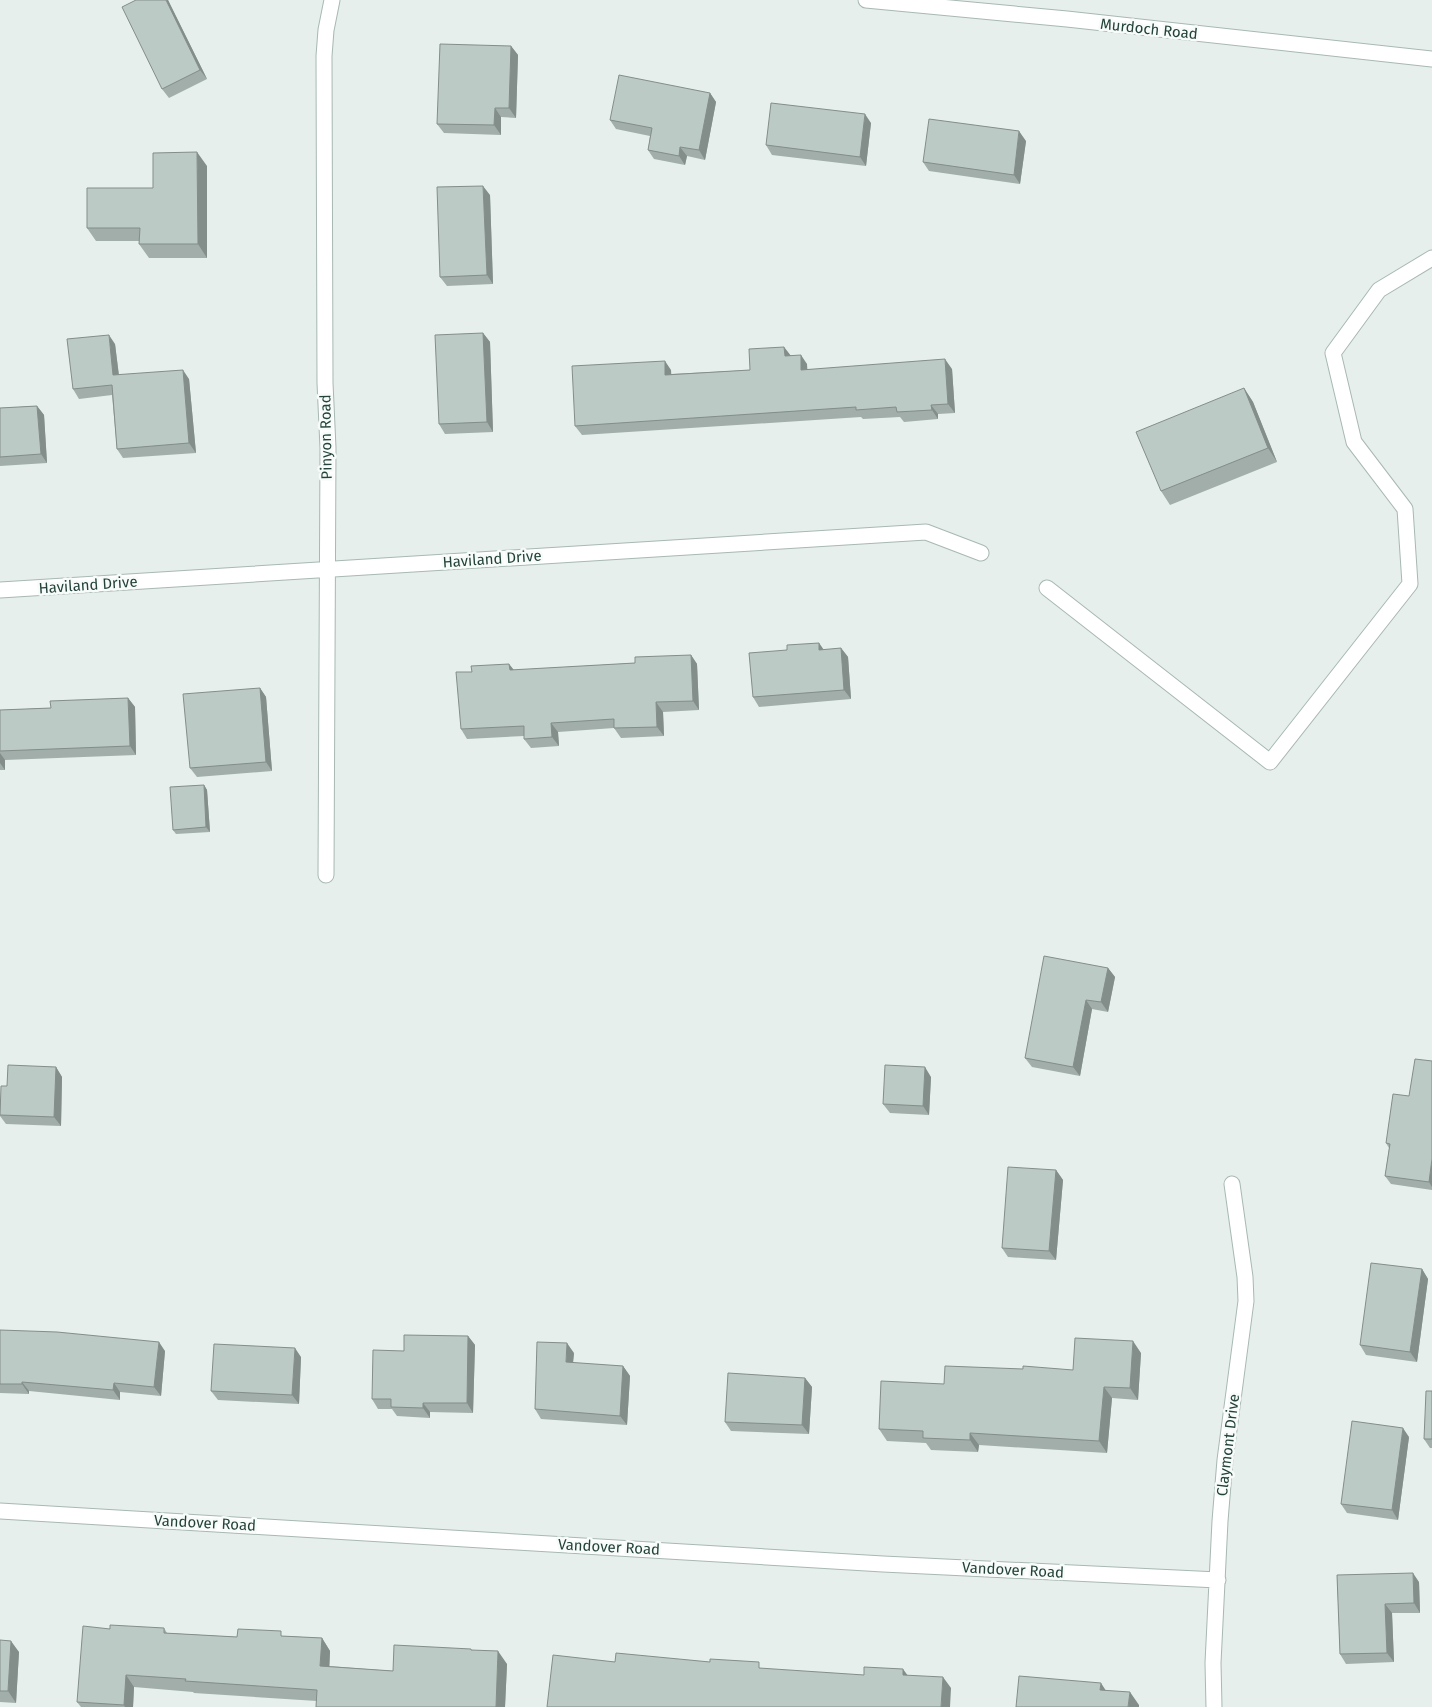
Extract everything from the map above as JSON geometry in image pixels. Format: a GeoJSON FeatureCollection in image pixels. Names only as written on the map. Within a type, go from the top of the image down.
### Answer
{"type":"FeatureCollection","features":[{"type":"Feature","properties":{"kind":"street","name":"Pinyon Road"},"geometry":{"type":"LineString","coordinates":[[326,875],[328,448],[325,374],[324,56],[326,30],[332,0]]}},
{"type":"Feature","properties":{"kind":"street","name":"Murdoch Road"},"geometry":{"type":"LineString","coordinates":[[866,0],[1067,19],[1432,59]]}},
{"type":"Feature","properties":{"kind":"street"},"geometry":{"type":"LineString","coordinates":[[1047,588],[1270,762],[1410,584],[1405,509],[1354,442],[1333,353],[1379,290],[1432,258]]}},
{"type":"Feature","properties":{"kind":"street","name":"Haviland Drive"},"geometry":{"type":"LineString","coordinates":[[0,590],[926,532],[981,553]]}},
{"type":"Feature","properties":{"kind":"street","name":"Claymont Drive"},"geometry":{"type":"LineString","coordinates":[[1214,1707],[1213,1663],[1220,1521],[1225,1460],[1246,1301],[1245,1277],[1232,1184]]}},
{"type":"Feature","properties":{"kind":"street","name":"Vandover Road"},"geometry":{"type":"LineString","coordinates":[[0,1511],[883,1564],[1218,1580]]}},
{"type":"Feature","properties":{"kind":"building"},"geometry":{"type":"Polygon","coordinates":[[[136,0],[166,0],[200,70],[162,89],[122,7],[136,0]]]}},
{"type":"Feature","properties":{"kind":"building"},"geometry":{"type":"Polygon","coordinates":[[[440,44],[511,46],[509,108],[495,108],[494,125],[437,124],[440,44]]]}},
{"type":"Feature","properties":{"kind":"building"},"geometry":{"type":"Polygon","coordinates":[[[619,75],[710,93],[699,150],[680,147],[679,156],[648,150],[652,128],[610,120],[619,75]]]}},
{"type":"Feature","properties":{"kind":"building"},"geometry":{"type":"Polygon","coordinates":[[[771,103],[865,114],[860,157],[766,145],[771,103]]]}},
{"type":"Feature","properties":{"kind":"building"},"geometry":{"type":"Polygon","coordinates":[[[929,119],[1019,131],[1014,175],[923,162],[929,119]]]}},
{"type":"Feature","properties":{"kind":"building"},"geometry":{"type":"Polygon","coordinates":[[[197,152],[198,244],[139,244],[140,228],[87,228],[87,188],[153,188],[153,153],[197,152]]]}},
{"type":"Feature","properties":{"kind":"building"},"geometry":{"type":"Polygon","coordinates":[[[483,186],[487,275],[440,277],[437,187],[483,186]]]}},
{"type":"Feature","properties":{"kind":"building"},"geometry":{"type":"Polygon","coordinates":[[[483,333],[487,422],[439,424],[435,335],[483,333]]]}},
{"type":"Feature","properties":{"kind":"building"},"geometry":{"type":"Polygon","coordinates":[[[109,335],[113,375],[183,370],[189,443],[117,449],[112,385],[73,389],[67,339],[109,335]]]}},
{"type":"Feature","properties":{"kind":"building"},"geometry":{"type":"Polygon","coordinates":[[[784,347],[785,356],[801,355],[801,370],[945,359],[948,404],[931,405],[932,410],[897,412],[896,407],[856,410],[856,407],[575,426],[572,366],[665,361],[665,375],[750,370],[749,349],[784,347]]]}},
{"type":"Feature","properties":{"kind":"building"},"geometry":{"type":"Polygon","coordinates":[[[1244,388],[1268,448],[1161,491],[1136,432],[1244,388]]]}},
{"type":"Feature","properties":{"kind":"building"},"geometry":{"type":"Polygon","coordinates":[[[37,406],[41,454],[0,457],[0,408],[37,406]]]}},
{"type":"Feature","properties":{"kind":"building"},"geometry":{"type":"Polygon","coordinates":[[[819,643],[819,650],[841,648],[844,690],[753,697],[749,653],[787,650],[787,645],[819,643]]]}},
{"type":"Feature","properties":{"kind":"building"},"geometry":{"type":"Polygon","coordinates":[[[691,655],[693,701],[656,702],[657,727],[614,728],[614,719],[551,723],[552,737],[524,739],[524,726],[461,729],[456,672],[472,672],[471,666],[509,664],[510,670],[635,663],[635,657],[691,655]]]}},
{"type":"Feature","properties":{"kind":"building"},"geometry":{"type":"Polygon","coordinates":[[[260,688],[266,762],[190,768],[183,694],[260,688]]]}},
{"type":"Feature","properties":{"kind":"building"},"geometry":{"type":"Polygon","coordinates":[[[128,698],[130,746],[0,751],[0,710],[51,708],[50,701],[128,698]]]}},
{"type":"Feature","properties":{"kind":"building"},"geometry":{"type":"Polygon","coordinates":[[[204,785],[206,827],[173,830],[170,787],[204,785]]]}},
{"type":"Feature","properties":{"kind":"building"},"geometry":{"type":"Polygon","coordinates":[[[1044,956],[1108,968],[1101,1002],[1086,1000],[1073,1067],[1025,1058],[1044,956]]]}},
{"type":"Feature","properties":{"kind":"building"},"geometry":{"type":"Polygon","coordinates":[[[1415,1059],[1432,1061],[1432,1159],[1429,1182],[1385,1176],[1390,1144],[1386,1143],[1393,1094],[1409,1096],[1415,1059]]]}},
{"type":"Feature","properties":{"kind":"building"},"geometry":{"type":"Polygon","coordinates":[[[8,1065],[56,1067],[54,1117],[0,1115],[1,1086],[7,1086],[8,1065]]]}},
{"type":"Feature","properties":{"kind":"building"},"geometry":{"type":"Polygon","coordinates":[[[885,1065],[925,1067],[923,1106],[883,1104],[885,1065]]]}},
{"type":"Feature","properties":{"kind":"building"},"geometry":{"type":"Polygon","coordinates":[[[1008,1167],[1056,1170],[1049,1251],[1002,1248],[1008,1167]]]}},
{"type":"Feature","properties":{"kind":"building"},"geometry":{"type":"Polygon","coordinates":[[[1371,1263],[1422,1269],[1410,1352],[1360,1345],[1371,1263]]]}},
{"type":"Feature","properties":{"kind":"building"},"geometry":{"type":"Polygon","coordinates":[[[0,1330],[57,1332],[159,1342],[154,1387],[114,1383],[113,1390],[22,1382],[22,1384],[0,1384],[0,1330]]]}},
{"type":"Feature","properties":{"kind":"building"},"geometry":{"type":"Polygon","coordinates":[[[404,1335],[468,1336],[467,1403],[423,1403],[423,1408],[391,1407],[391,1399],[372,1399],[373,1350],[404,1351],[404,1335]]]}},
{"type":"Feature","properties":{"kind":"building"},"geometry":{"type":"Polygon","coordinates":[[[1075,1338],[1133,1341],[1130,1388],[1104,1387],[1099,1441],[970,1433],[970,1440],[923,1438],[923,1431],[879,1429],[881,1381],[944,1384],[945,1366],[1023,1369],[1023,1366],[1073,1370],[1075,1338]]]}},
{"type":"Feature","properties":{"kind":"building"},"geometry":{"type":"Polygon","coordinates":[[[537,1342],[567,1343],[566,1362],[623,1366],[620,1416],[535,1409],[537,1342]]]}},
{"type":"Feature","properties":{"kind":"building"},"geometry":{"type":"Polygon","coordinates":[[[214,1344],[295,1348],[292,1395],[211,1391],[214,1344]]]}},
{"type":"Feature","properties":{"kind":"building"},"geometry":{"type":"Polygon","coordinates":[[[728,1373],[805,1378],[802,1425],[725,1422],[728,1373]]]}},
{"type":"Feature","properties":{"kind":"building"},"geometry":{"type":"Polygon","coordinates":[[[1426,1391],[1432,1391],[1432,1439],[1424,1439],[1426,1391]]]}},
{"type":"Feature","properties":{"kind":"building"},"geometry":{"type":"Polygon","coordinates":[[[1352,1421],[1403,1428],[1392,1510],[1341,1504],[1352,1421]]]}},
{"type":"Feature","properties":{"kind":"building"},"geometry":{"type":"Polygon","coordinates":[[[1413,1573],[1414,1603],[1385,1604],[1387,1653],[1340,1654],[1337,1575],[1413,1573]]]}},
{"type":"Feature","properties":{"kind":"building"},"geometry":{"type":"Polygon","coordinates":[[[110,1625],[164,1628],[164,1633],[237,1637],[238,1629],[281,1631],[281,1636],[322,1638],[320,1666],[393,1671],[394,1645],[498,1651],[496,1707],[316,1707],[317,1690],[126,1675],[124,1705],[77,1702],[83,1626],[110,1629],[110,1625]]]}},
{"type":"Feature","properties":{"kind":"building"},"geometry":{"type":"Polygon","coordinates":[[[0,1640],[11,1641],[8,1691],[0,1691],[0,1640]]]}},
{"type":"Feature","properties":{"kind":"building"},"geometry":{"type":"Polygon","coordinates":[[[616,1653],[710,1662],[710,1659],[759,1662],[759,1668],[864,1675],[864,1667],[903,1669],[903,1675],[943,1677],[941,1707],[547,1707],[553,1655],[615,1662],[616,1653]]]}},
{"type":"Feature","properties":{"kind":"building"},"geometry":{"type":"Polygon","coordinates":[[[1019,1676],[1101,1683],[1100,1690],[1130,1692],[1128,1707],[1016,1707],[1019,1676]]]}}]}
